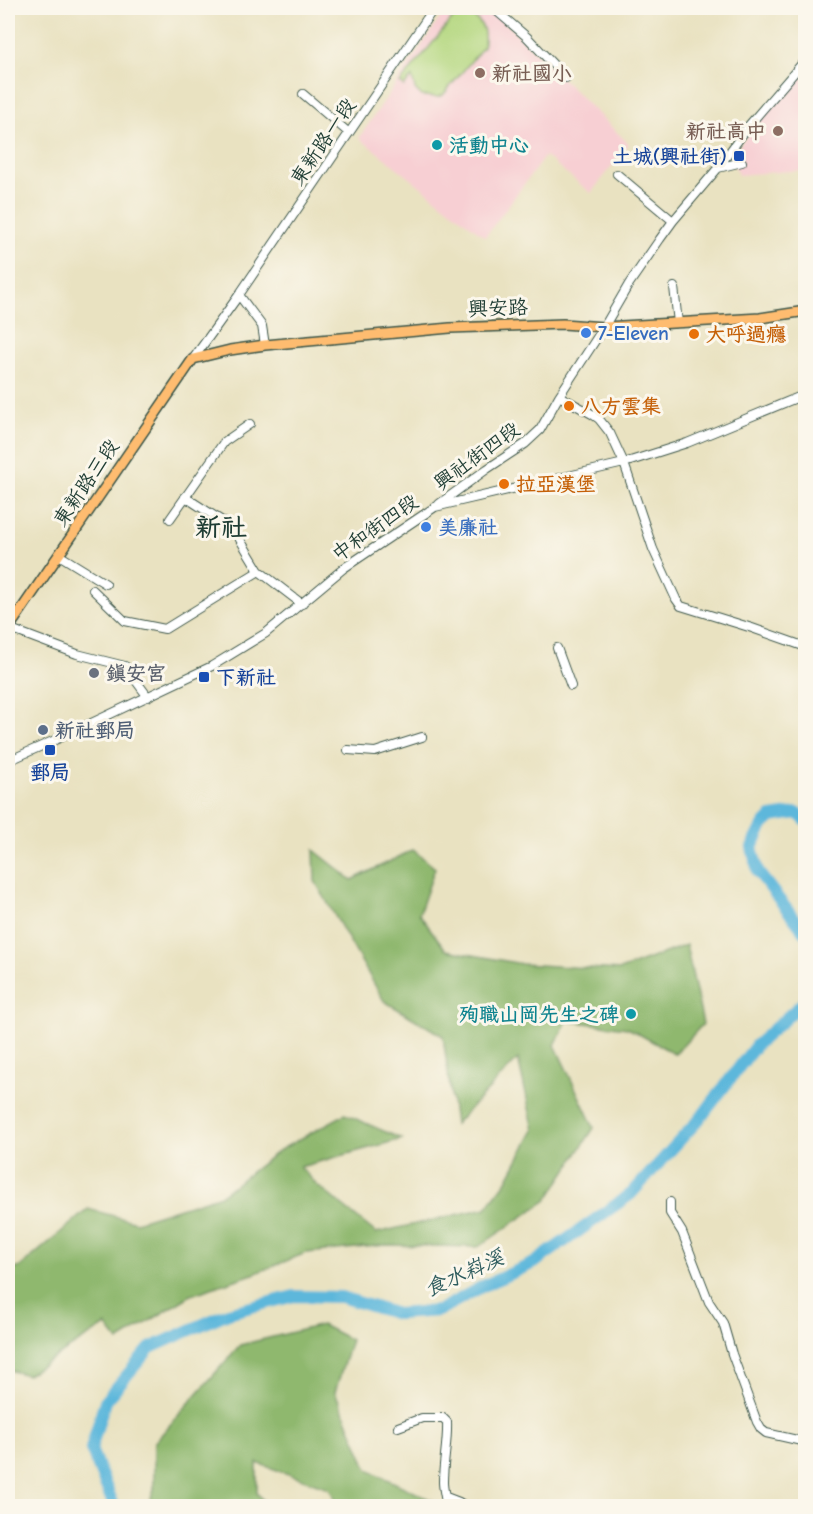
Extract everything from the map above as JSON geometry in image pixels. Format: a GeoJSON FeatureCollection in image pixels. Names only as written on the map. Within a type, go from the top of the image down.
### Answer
{"type":"FeatureCollection","features":[{"type":"Feature","properties":{"kind":"main road","name":"興安路"},"geometry":{"type":"LineString","coordinates":[[193,359],[265,345],[450,328],[563,324],[604,327],[760,318],[806,311]]}},
{"type":"Feature","properties":{"kind":"main road","name":"東新路三段"},"geometry":{"type":"LineString","coordinates":[[8,628],[193,359]]}},
{"type":"Feature","properties":{"kind":"street","name":"東新路一段"},"geometry":{"type":"LineString","coordinates":[[193,359],[434,8]]}},
{"type":"Feature","properties":{"kind":"street"},"geometry":{"type":"LineString","coordinates":[[493,8],[527,37],[566,78]]}},
{"type":"Feature","properties":{"kind":"street","name":"興社街四段"},"geometry":{"type":"LineString","coordinates":[[435,507],[486,469],[525,444],[540,430],[629,284],[673,221],[718,168],[750,124],[806,59]]}},
{"type":"Feature","properties":{"kind":"street"},"geometry":{"type":"LineString","coordinates":[[303,94],[349,133]]}},
{"type":"Feature","properties":{"kind":"street"},"geometry":{"type":"LineString","coordinates":[[718,168],[742,162]]}},
{"type":"Feature","properties":{"kind":"street"},"geometry":{"type":"LineString","coordinates":[[617,174],[673,221]]}},
{"type":"Feature","properties":{"kind":"street"},"geometry":{"type":"LineString","coordinates":[[674,287],[678,322]]}},
{"type":"Feature","properties":{"kind":"street"},"geometry":{"type":"LineString","coordinates":[[239,295],[262,326],[265,345]]}},
{"type":"Feature","properties":{"kind":"street","name":"中和街四段"},"geometry":{"type":"LineString","coordinates":[[8,761],[148,697],[218,662],[266,633],[344,568],[435,507],[624,463],[687,443],[806,394]]}},
{"type":"Feature","properties":{"kind":"street"},"geometry":{"type":"LineString","coordinates":[[559,396],[599,419],[610,433],[624,463],[653,549],[681,606],[806,647]]}},
{"type":"Feature","properties":{"kind":"street"},"geometry":{"type":"LineString","coordinates":[[170,519],[224,442],[250,424]]}},
{"type":"Feature","properties":{"kind":"street"},"geometry":{"type":"LineString","coordinates":[[185,497],[233,528],[259,571],[302,604]]}},
{"type":"Feature","properties":{"kind":"street"},"geometry":{"type":"LineString","coordinates":[[59,555],[106,584]]}},
{"type":"Feature","properties":{"kind":"street"},"geometry":{"type":"LineString","coordinates":[[93,590],[125,621],[165,629],[259,571]]}},
{"type":"Feature","properties":{"kind":"street"},"geometry":{"type":"LineString","coordinates":[[8,628],[77,654],[126,666],[148,697]]}},
{"type":"Feature","properties":{"kind":"street"},"geometry":{"type":"LineString","coordinates":[[558,648],[571,686]]}},
{"type":"Feature","properties":{"kind":"street"},"geometry":{"type":"LineString","coordinates":[[348,750],[375,752],[422,737]]}},
{"type":"Feature","properties":{"kind":"street"},"geometry":{"type":"LineString","coordinates":[[670,1202],[670,1213],[682,1232],[709,1302],[723,1323],[732,1354],[761,1430],[806,1442]]}},
{"type":"Feature","properties":{"kind":"street"},"geometry":{"type":"LineString","coordinates":[[399,1427],[422,1418],[443,1418],[447,1422],[448,1437],[443,1486],[446,1506]]}},
{"type":"Feature","properties":{"kind":"street"},"geometry":{"type":"LineString","coordinates":[[446,1497],[465,1506]]}},
{"type":"Feature","properties":{"kind":"shaded area","name":"新社國小"},"geometry":{"type":"Polygon","coordinates":[[[447,8],[490,8],[629,144],[591,193],[545,156],[485,237],[359,138],[447,8]]]}},
{"type":"Feature","properties":{"kind":"shaded area","name":"新社高中"},"geometry":{"type":"Polygon","coordinates":[[[805,69],[805,170],[738,175],[731,156],[770,107],[805,69]]]}},
{"type":"Feature","properties":{"kind":"green space"},"geometry":{"type":"Polygon","coordinates":[[[461,8],[468,8],[461,17],[473,17],[482,26],[483,47],[443,95],[422,96],[415,89],[412,77],[404,86],[400,83],[461,8]]]}},
{"type":"Feature","properties":{"kind":"green space"},"geometry":{"type":"Polygon","coordinates":[[[314,850],[352,880],[413,850],[435,868],[419,914],[446,950],[522,964],[620,970],[686,945],[703,1024],[675,1054],[628,1028],[567,1021],[555,1045],[594,1128],[547,1200],[478,1247],[386,1245],[306,1253],[191,1295],[118,1341],[106,1325],[27,1375],[8,1370],[8,1272],[20,1267],[88,1209],[136,1222],[221,1195],[280,1150],[345,1114],[402,1139],[300,1167],[318,1186],[376,1233],[486,1208],[506,1182],[534,1130],[518,1059],[455,1124],[443,1036],[384,1001],[315,881],[314,850]]]}},
{"type":"Feature","properties":{"kind":"green space"},"geometry":{"type":"Polygon","coordinates":[[[322,1325],[351,1340],[335,1392],[368,1470],[431,1500],[432,1506],[339,1506],[329,1488],[257,1463],[257,1493],[267,1506],[148,1506],[154,1489],[154,1443],[240,1345],[322,1325]]]}},
{"type":"Feature","properties":{"kind":"waterway"},"geometry":{"type":"LineString","coordinates":[[806,821],[797,813],[771,817],[764,824],[752,847],[758,872],[806,934]]}},
{"type":"Feature","properties":{"kind":"waterway","name":"食水嵙溪"},"geometry":{"type":"LineString","coordinates":[[114,1506],[91,1449],[105,1401],[150,1348],[228,1313],[294,1296],[341,1297],[397,1314],[438,1311],[483,1286],[534,1263],[631,1194],[702,1116],[756,1045],[806,1000]]}},
{"type":"Feature","properties":{"kind":"place","name":"新社國小"},"geometry":{"type":"Point","coordinates":[480,73]}},
{"type":"Feature","properties":{"kind":"place","name":"新社高中"},"geometry":{"type":"Point","coordinates":[778,131]}},
{"type":"Feature","properties":{"kind":"place","name":"活動中心"},"geometry":{"type":"Point","coordinates":[437,145]}},
{"type":"Feature","properties":{"kind":"place","name":"土城(興社街)"},"geometry":{"type":"Point","coordinates":[739,156]}},
{"type":"Feature","properties":{"kind":"place","name":"7-Eleven"},"geometry":{"type":"Point","coordinates":[586,333]}},
{"type":"Feature","properties":{"kind":"place","name":"大呼過癮"},"geometry":{"type":"Point","coordinates":[694,334]}},
{"type":"Feature","properties":{"kind":"place","name":"八方雲集"},"geometry":{"type":"Point","coordinates":[569,406]}},
{"type":"Feature","properties":{"kind":"place","name":"拉亞漢堡"},"geometry":{"type":"Point","coordinates":[504,484]}},
{"type":"Feature","properties":{"kind":"place","name":"美廉社"},"geometry":{"type":"Point","coordinates":[426,527]}},
{"type":"Feature","properties":{"kind":"place","name":"鎮安宮"},"geometry":{"type":"Point","coordinates":[94,673]}},
{"type":"Feature","properties":{"kind":"place","name":"下新社"},"geometry":{"type":"Point","coordinates":[204,677]}},
{"type":"Feature","properties":{"kind":"place","name":"新社郵局"},"geometry":{"type":"Point","coordinates":[43,730]}},
{"type":"Feature","properties":{"kind":"place","name":"郵局"},"geometry":{"type":"Point","coordinates":[50,750]}},
{"type":"Feature","properties":{"kind":"place","name":"殉職山岡先生之碑"},"geometry":{"type":"Point","coordinates":[631,1014]}},
{"type":"Feature","properties":{"kind":"district","name":"新社"},"geometry":{"type":"Point","coordinates":[221,528]}}]}
